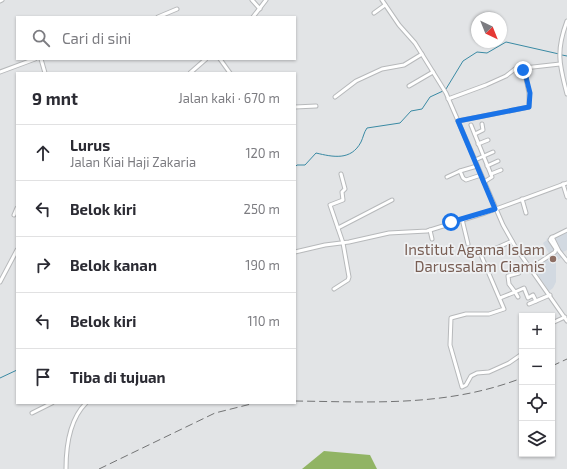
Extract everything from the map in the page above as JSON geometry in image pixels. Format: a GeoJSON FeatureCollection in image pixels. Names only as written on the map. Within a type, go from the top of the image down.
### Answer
{"type":"FeatureCollection","features":[{"type":"Feature","properties":{"kind":"street"},"geometry":{"type":"LineString","coordinates":[[252,0],[260,8]]}},
{"type":"Feature","properties":{"kind":"street"},"geometry":{"type":"LineString","coordinates":[[254,16],[266,0]]}},
{"type":"Feature","properties":{"kind":"street"},"geometry":{"type":"LineString","coordinates":[[382,0],[422,54],[446,93],[495,209],[512,241],[566,319],[555,322]]}},
{"type":"Feature","properties":{"kind":"street"},"geometry":{"type":"LineString","coordinates":[[374,13],[385,5]]}},
{"type":"Feature","properties":{"kind":"street"},"geometry":{"type":"LineString","coordinates":[[160,16],[177,9]]}},
{"type":"Feature","properties":{"kind":"street"},"geometry":{"type":"LineString","coordinates":[[567,21],[559,44],[560,64],[567,94]]}},
{"type":"Feature","properties":{"kind":"street"},"geometry":{"type":"LineString","coordinates":[[335,98],[356,81],[382,69],[404,65],[422,54]]}},
{"type":"Feature","properties":{"kind":"street"},"geometry":{"type":"LineString","coordinates":[[0,72],[32,60]]}},
{"type":"Feature","properties":{"kind":"street"},"geometry":{"type":"LineString","coordinates":[[41,60],[46,72]]}},
{"type":"Feature","properties":{"kind":"street"},"geometry":{"type":"LineString","coordinates":[[191,72],[205,60]]}},
{"type":"Feature","properties":{"kind":"street"},"geometry":{"type":"LineString","coordinates":[[221,60],[229,72]]}},
{"type":"Feature","properties":{"kind":"street"},"geometry":{"type":"LineString","coordinates":[[448,99],[506,76],[514,69],[560,64]]}},
{"type":"Feature","properties":{"kind":"street"},"geometry":{"type":"LineString","coordinates":[[458,121],[529,107],[530,93],[524,69]]}},
{"type":"Feature","properties":{"kind":"street"},"geometry":{"type":"LineString","coordinates":[[409,86],[432,72]]}},
{"type":"Feature","properties":{"kind":"street"},"geometry":{"type":"LineString","coordinates":[[296,107],[316,106]]}},
{"type":"Feature","properties":{"kind":"street"},"geometry":{"type":"LineString","coordinates":[[475,134],[483,130],[482,124]]}},
{"type":"Feature","properties":{"kind":"street"},"geometry":{"type":"LineString","coordinates":[[471,125],[490,174],[491,179],[484,182]]}},
{"type":"Feature","properties":{"kind":"street"},"geometry":{"type":"LineString","coordinates":[[478,144],[488,140]]}},
{"type":"Feature","properties":{"kind":"street"},"geometry":{"type":"LineString","coordinates":[[475,160],[493,152]]}},
{"type":"Feature","properties":{"kind":"street"},"geometry":{"type":"LineString","coordinates":[[487,166],[498,161]]}},
{"type":"Feature","properties":{"kind":"street"},"geometry":{"type":"LineString","coordinates":[[447,177],[477,166]]}},
{"type":"Feature","properties":{"kind":"street"},"geometry":{"type":"LineString","coordinates":[[490,174],[501,170]]}},
{"type":"Feature","properties":{"kind":"street"},"geometry":{"type":"LineString","coordinates":[[460,171],[465,180],[481,175]]}},
{"type":"Feature","properties":{"kind":"street"},"geometry":{"type":"LineString","coordinates":[[334,289],[348,280],[349,277],[343,243],[330,205],[344,200],[342,192],[345,188],[341,174]]}},
{"type":"Feature","properties":{"kind":"street"},"geometry":{"type":"LineString","coordinates":[[296,252],[325,244],[343,243],[389,234],[430,230],[522,200],[567,183]]}},
{"type":"Feature","properties":{"kind":"street"},"geometry":{"type":"LineString","coordinates":[[563,184],[567,197]]}},
{"type":"Feature","properties":{"kind":"street"},"geometry":{"type":"LineString","coordinates":[[338,228],[392,200]]}},
{"type":"Feature","properties":{"kind":"street"},"geometry":{"type":"LineString","coordinates":[[522,200],[526,213]]}},
{"type":"Feature","properties":{"kind":"street"},"geometry":{"type":"LineString","coordinates":[[14,215],[16,210]]}},
{"type":"Feature","properties":{"kind":"street"},"geometry":{"type":"LineString","coordinates":[[462,219],[468,244]]}},
{"type":"Feature","properties":{"kind":"street"},"geometry":{"type":"LineString","coordinates":[[430,230],[432,239]]}},
{"type":"Feature","properties":{"kind":"street"},"geometry":{"type":"LineString","coordinates":[[552,237],[567,230]]}},
{"type":"Feature","properties":{"kind":"street"},"geometry":{"type":"LineString","coordinates":[[552,237],[559,251],[567,261]]}},
{"type":"Feature","properties":{"kind":"street"},"geometry":{"type":"LineString","coordinates":[[518,297],[510,284],[508,276],[519,272],[520,269],[530,267],[555,252],[556,249],[550,240],[552,237]]}},
{"type":"Feature","properties":{"kind":"street"},"geometry":{"type":"LineString","coordinates":[[512,241],[481,255],[504,309],[490,314],[466,314],[453,317],[450,320],[450,345],[460,384],[462,386],[465,386],[471,376],[477,373],[489,372],[509,363],[519,356]]}},
{"type":"Feature","properties":{"kind":"street"},"geometry":{"type":"LineString","coordinates":[[0,282],[16,256]]}},
{"type":"Feature","properties":{"kind":"street"},"geometry":{"type":"LineString","coordinates":[[500,298],[524,288],[528,298],[533,295],[536,301]]}},
{"type":"Feature","properties":{"kind":"street"},"geometry":{"type":"LineString","coordinates":[[529,304],[550,295]]}},
{"type":"Feature","properties":{"kind":"street"},"geometry":{"type":"LineString","coordinates":[[32,413],[50,404]]}},
{"type":"Feature","properties":{"kind":"street"},"geometry":{"type":"LineString","coordinates":[[66,469],[69,434],[72,424],[85,404]]}},
{"type":"Feature","properties":{"kind":"shaded area","name":"Institut Agama Islam Darussalam Ciamis"},"geometry":{"type":"Polygon","coordinates":[[[567,229],[567,250],[563,252],[564,256],[556,261],[556,282],[553,288],[549,291],[532,266],[550,255],[543,243],[547,240],[546,239],[567,229]]]}},
{"type":"Feature","properties":{"kind":"green space"},"geometry":{"type":"Polygon","coordinates":[[[324,451],[370,455],[377,469],[302,469],[324,451]]]}},
{"type":"Feature","properties":{"kind":"waterway"},"geometry":{"type":"LineString","coordinates":[[446,89],[463,61],[477,52],[487,53],[506,42],[559,54]]}},
{"type":"Feature","properties":{"kind":"waterway"},"geometry":{"type":"LineString","coordinates":[[562,55],[567,56]]}},
{"type":"Feature","properties":{"kind":"waterway"},"geometry":{"type":"LineString","coordinates":[[296,166],[305,165],[316,153],[329,156],[347,155],[357,148],[367,128],[400,123],[411,111],[422,109],[430,97],[443,91]]}},
{"type":"Feature","properties":{"kind":"waterway"},"geometry":{"type":"LineString","coordinates":[[0,378],[16,370]]}},
{"type":"Feature","properties":{"kind":"railway"},"geometry":{"type":"LineString","coordinates":[[555,365],[567,359]]}},
{"type":"Feature","properties":{"kind":"railway"},"geometry":{"type":"LineString","coordinates":[[296,401],[410,401],[466,394],[519,379]]}},
{"type":"Feature","properties":{"kind":"railway"},"geometry":{"type":"LineString","coordinates":[[99,469],[215,413],[251,404]]}},
{"type":"Feature","properties":{"kind":"place","name":"Institut Agama Islam Darussalam Ciamis"},"geometry":{"type":"Point","coordinates":[553,259]}},
{"type":"Feature","properties":{"kind":"route"},"geometry":{"type":"LineString","coordinates":[[451,222],[495,209],[458,121],[472,120],[502,112],[528,108],[530,105],[530,93],[526,86],[524,69],[523,70]]}}]}
